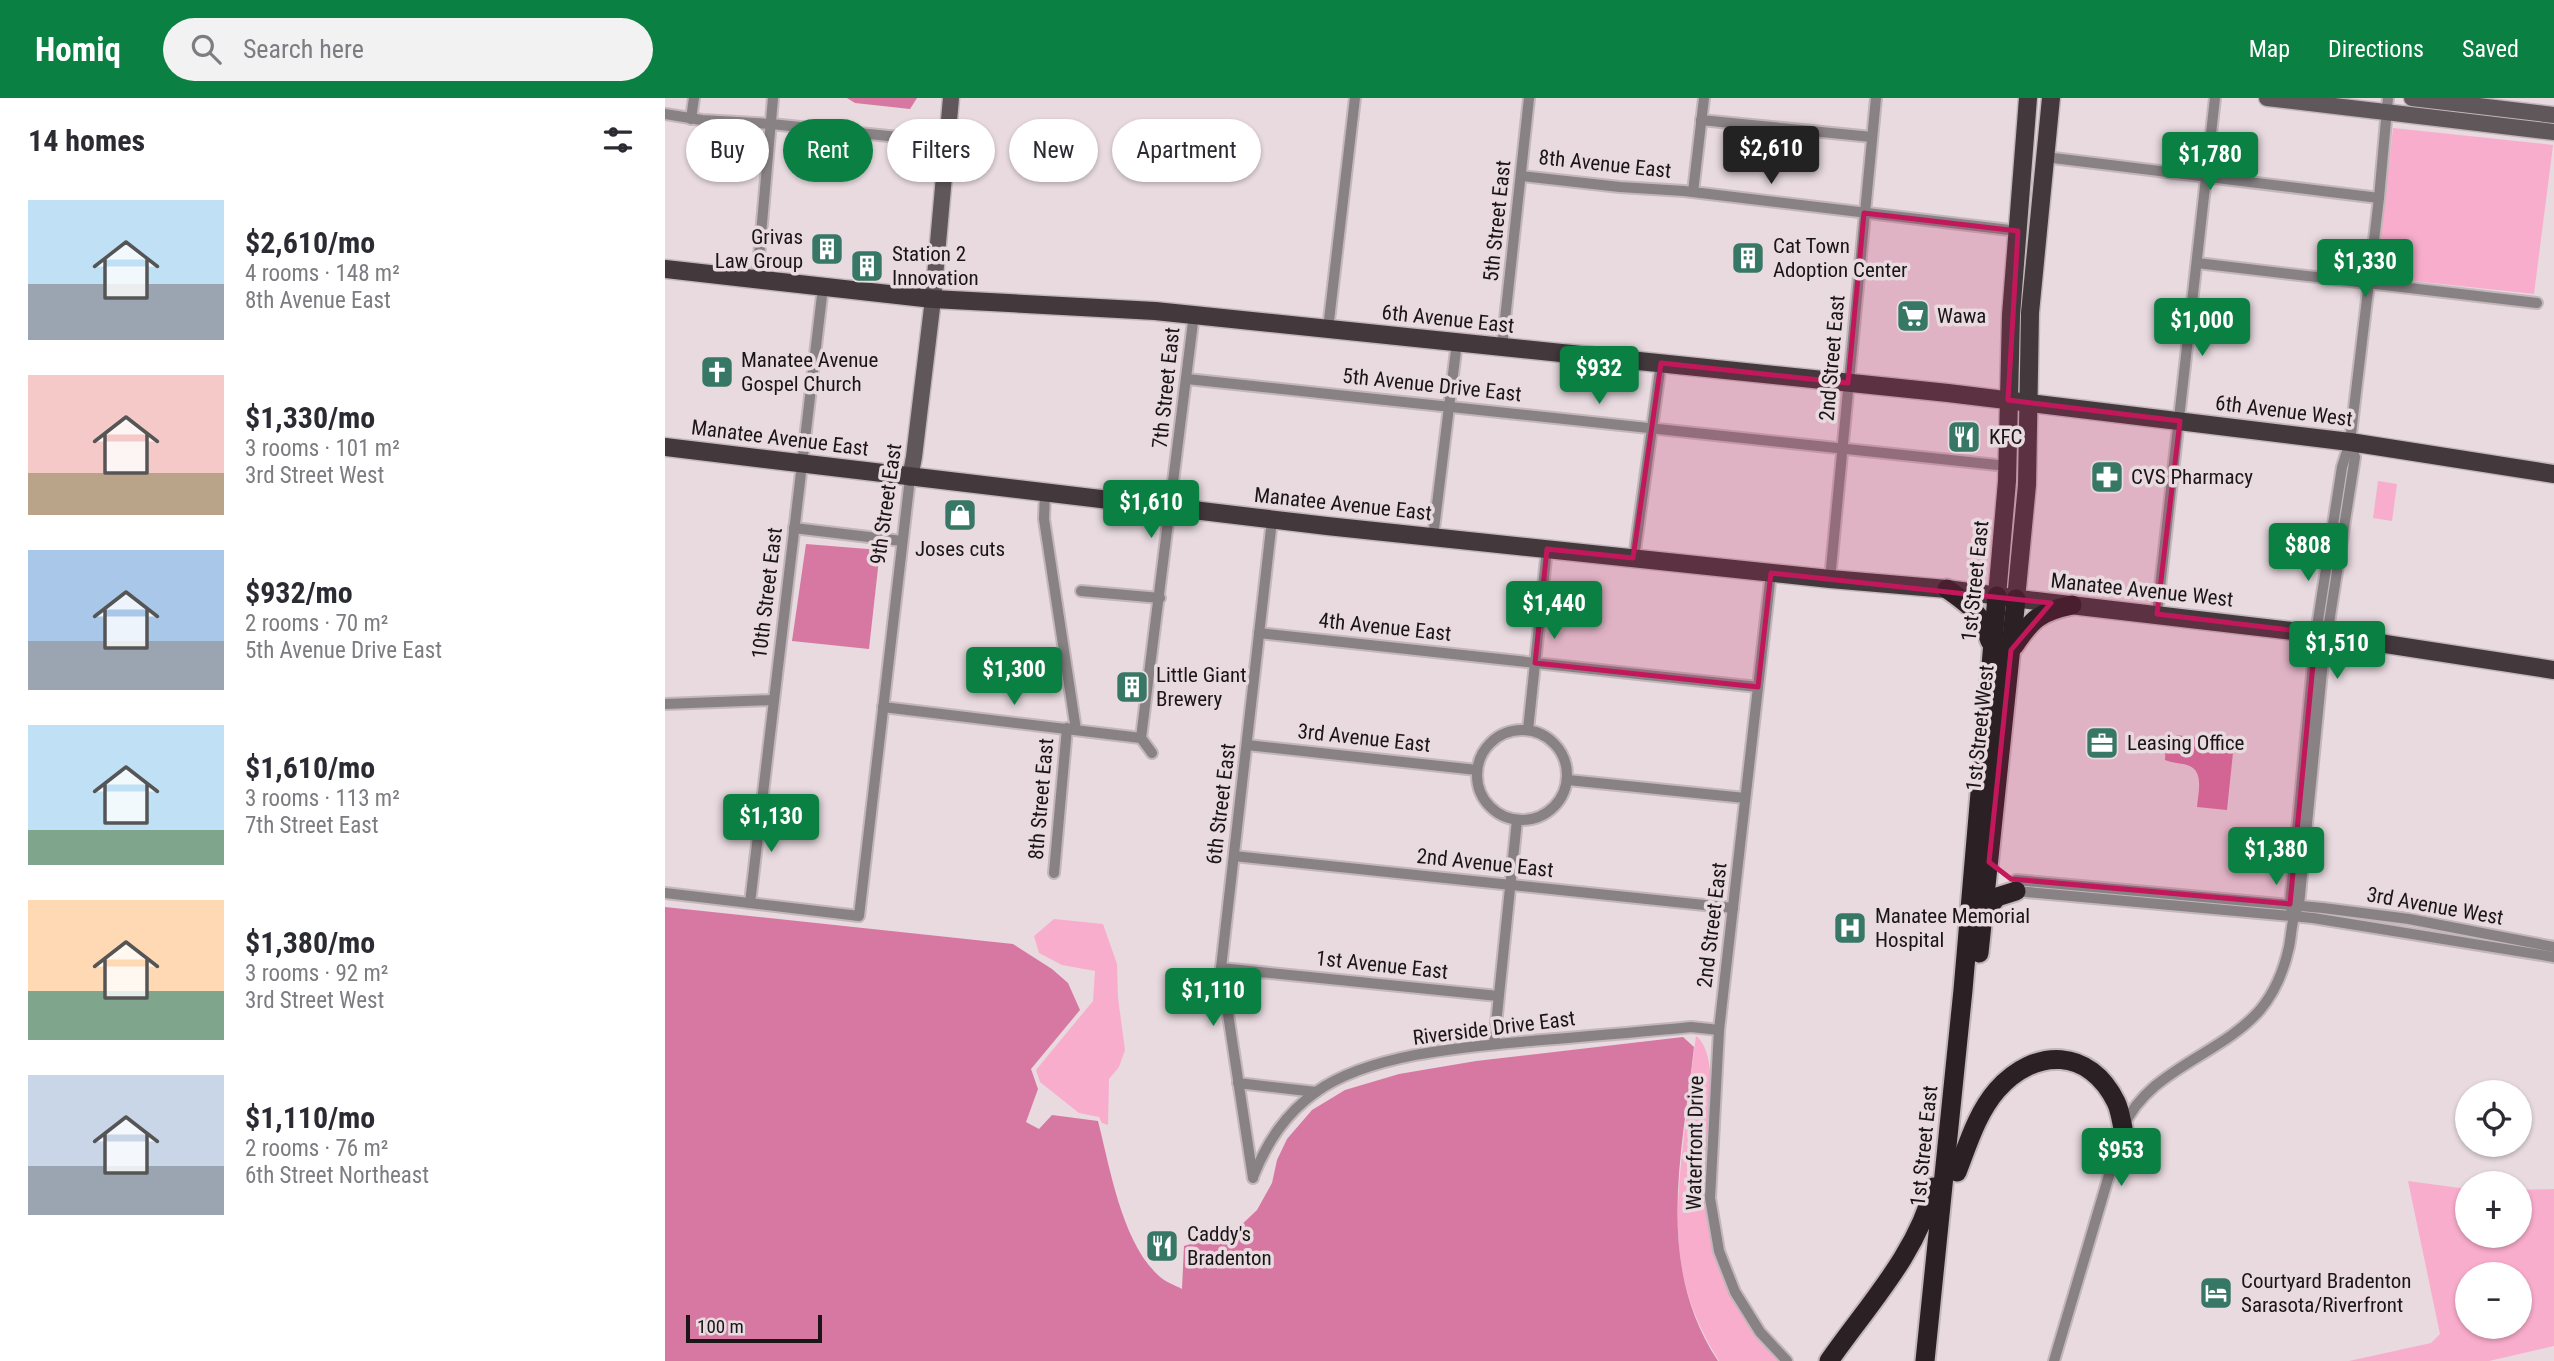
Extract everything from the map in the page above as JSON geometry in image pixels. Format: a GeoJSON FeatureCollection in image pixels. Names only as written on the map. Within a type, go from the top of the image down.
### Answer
{"type":"FeatureCollection","features":[{"type":"Feature","properties":{"kind":"highway"},"geometry":{"type":"LineString","coordinates":[[1947,589],[1971,605],[1979,615],[1992,645]]}},
{"type":"Feature","properties":{"kind":"highway","name":"1st Street East"},"geometry":{"type":"LineString","coordinates":[[1925,1361],[1949,1128],[1992,645],[2007,597]]}},
{"type":"Feature","properties":{"kind":"highway","name":"1st Street West"},"geometry":{"type":"LineString","coordinates":[[1937,1361],[2011,650],[2007,597]]}},
{"type":"Feature","properties":{"kind":"highway"},"geometry":{"type":"LineString","coordinates":[[2011,650],[2037,616],[2048,610],[2072,605]]}},
{"type":"Feature","properties":{"kind":"highway"},"geometry":{"type":"LineString","coordinates":[[1983,914],[1997,897],[2016,885],[2001,875],[1989,862]]}},
{"type":"Feature","properties":{"kind":"highway"},"geometry":{"type":"LineString","coordinates":[[1957,1172],[1989,1100],[2014,1074],[2036,1062],[2065,1059],[2098,1075],[2118,1105],[2123,1128]]}},
{"type":"Feature","properties":{"kind":"highway"},"geometry":{"type":"LineString","coordinates":[[1829,1361],[1893,1273],[1916,1236],[1927,1210],[1949,1128]]}},
{"type":"Feature","properties":{"kind":"main road","name":"1st Street East"},"geometry":{"type":"LineString","coordinates":[[2007,597],[2003,538],[2011,315],[2028,98]]}},
{"type":"Feature","properties":{"kind":"main road","name":"1st Street West"},"geometry":{"type":"LineString","coordinates":[[2007,597],[2027,485],[2030,313],[2051,98]]}},
{"type":"Feature","properties":{"kind":"main road","name":"6th Avenue East"},"geometry":{"type":"LineString","coordinates":[[665,269],[933,299],[1119,307],[1193,314],[2008,400]]}},
{"type":"Feature","properties":{"kind":"main road","name":"6th Avenue West"},"geometry":{"type":"LineString","coordinates":[[2008,400],[2350,442],[2554,474]]}},
{"type":"Feature","properties":{"kind":"main road","name":"Manatee Avenue East"},"geometry":{"type":"LineString","coordinates":[[665,447],[1272,520],[2007,597]]}},
{"type":"Feature","properties":{"kind":"main road","name":"Manatee Avenue West"},"geometry":{"type":"LineString","coordinates":[[2007,597],[2322,634],[2554,670]]}},
{"type":"Feature","properties":{"kind":"street"},"geometry":{"type":"LineString","coordinates":[[665,114],[691,119],[694,98]]}},
{"type":"Feature","properties":{"kind":"street"},"geometry":{"type":"LineString","coordinates":[[757,280],[773,98]]}},
{"type":"Feature","properties":{"kind":"street","name":"9th Street East"},"geometry":{"type":"LineString","coordinates":[[949,119],[951,98]]}},
{"type":"Feature","properties":{"kind":"street"},"geometry":{"type":"LineString","coordinates":[[1328,329],[1356,98]]}},
{"type":"Feature","properties":{"kind":"street","name":"5th Street East"},"geometry":{"type":"LineString","coordinates":[[1502,347],[1529,98]]}},
{"type":"Feature","properties":{"kind":"street"},"geometry":{"type":"LineString","coordinates":[[1693,192],[1704,98]]}},
{"type":"Feature","properties":{"kind":"street","name":"2nd Street East"},"geometry":{"type":"LineString","coordinates":[[1830,579],[1876,98]]}},
{"type":"Feature","properties":{"kind":"street"},"geometry":{"type":"LineString","coordinates":[[2157,614],[2215,98]]}},
{"type":"Feature","properties":{"kind":"street"},"geometry":{"type":"LineString","coordinates":[[2267,98],[2387,105],[2554,132]]}},
{"type":"Feature","properties":{"kind":"street"},"geometry":{"type":"LineString","coordinates":[[2412,98],[2554,115]]}},
{"type":"Feature","properties":{"kind":"street"},"geometry":{"type":"LineString","coordinates":[[2054,1361],[2130,1112],[2184,1063],[2226,1041],[2251,1020],[2271,995],[2285,964],[2294,909],[2322,634],[2336,549],[2343,467],[2350,442],[2369,284],[2387,105]]}},
{"type":"Feature","properties":{"kind":"street"},"geometry":{"type":"LineString","coordinates":[[1701,120],[1871,137]]}},
{"type":"Feature","properties":{"kind":"street"},"geometry":{"type":"LineString","coordinates":[[771,124],[887,136]]}},
{"type":"Feature","properties":{"kind":"street"},"geometry":{"type":"LineString","coordinates":[[2045,157],[2379,198]]}},
{"type":"Feature","properties":{"kind":"street","name":"8th Avenue East"},"geometry":{"type":"LineString","coordinates":[[1522,176],[1693,192],[2018,231]]}},
{"type":"Feature","properties":{"kind":"street","name":"9th Street East"},"geometry":{"type":"LineString","coordinates":[[750,903],[859,916],[933,299],[943,182]]}},
{"type":"Feature","properties":{"kind":"street"},"geometry":{"type":"LineString","coordinates":[[2197,263],[2537,303]]}},
{"type":"Feature","properties":{"kind":"street","name":"10th Street East"},"geometry":{"type":"LineString","coordinates":[[750,903],[823,287]]}},
{"type":"Feature","properties":{"kind":"street","name":"7th Street East"},"geometry":{"type":"LineString","coordinates":[[1141,738],[1193,314]]}},
{"type":"Feature","properties":{"kind":"street"},"geometry":{"type":"LineString","coordinates":[[1433,537],[1457,342]]}},
{"type":"Feature","properties":{"kind":"street"},"geometry":{"type":"LineString","coordinates":[[1633,558],[1661,363]]}},
{"type":"Feature","properties":{"kind":"street","name":"5th Avenue Drive East"},"geometry":{"type":"LineString","coordinates":[[1187,379],[2007,466]]}},
{"type":"Feature","properties":{"kind":"street","name":"8th Street East"},"geometry":{"type":"LineString","coordinates":[[1045,493],[1044,519],[1071,729],[1053,873]]}},
{"type":"Feature","properties":{"kind":"street","name":"6th Street East"},"geometry":{"type":"LineString","coordinates":[[1272,520],[1221,968],[1253,1178],[1275,1132],[1316,1092]]}},
{"type":"Feature","properties":{"kind":"street"},"geometry":{"type":"LineString","coordinates":[[794,528],[902,541]]}},
{"type":"Feature","properties":{"kind":"street"},"geometry":{"type":"LineString","coordinates":[[1528,730],[1547,549]]}},
{"type":"Feature","properties":{"kind":"street","name":"2nd Street East"},"geometry":{"type":"LineString","coordinates":[[1719,1030],[1771,573]]}},
{"type":"Feature","properties":{"kind":"street"},"geometry":{"type":"LineString","coordinates":[[1081,591],[1160,598]]}},
{"type":"Feature","properties":{"kind":"street","name":"4th Avenue East"},"geometry":{"type":"LineString","coordinates":[[1259,633],[1758,687]]}},
{"type":"Feature","properties":{"kind":"street"},"geometry":{"type":"LineString","coordinates":[[665,704],[773,700]]}},
{"type":"Feature","properties":{"kind":"street"},"geometry":{"type":"LineString","coordinates":[[883,707],[1141,738],[1152,753]]}},
{"type":"Feature","properties":{"kind":"street"},"geometry":{"type":"LineString","coordinates":[[1528,730],[1546,737],[1558,747],[1566,763],[1568,780],[1563,794],[1551,810],[1532,819],[1517,820],[1500,815],[1487,803],[1479,787],[1477,769],[1483,752],[1495,739],[1509,732],[1528,730]]}},
{"type":"Feature","properties":{"kind":"street","name":"3rd Avenue East"},"geometry":{"type":"LineString","coordinates":[[1247,745],[1477,769]]}},
{"type":"Feature","properties":{"kind":"street"},"geometry":{"type":"LineString","coordinates":[[1568,780],[1745,798]]}},
{"type":"Feature","properties":{"kind":"street"},"geometry":{"type":"LineString","coordinates":[[1494,1044],[1517,820]]}},
{"type":"Feature","properties":{"kind":"street","name":"2nd Avenue East"},"geometry":{"type":"LineString","coordinates":[[1234,856],[1733,908]]}},
{"type":"Feature","properties":{"kind":"street","name":"3rd Avenue West"},"geometry":{"type":"LineString","coordinates":[[2016,885],[2424,922],[2554,947]]}},
{"type":"Feature","properties":{"kind":"street"},"geometry":{"type":"LineString","coordinates":[[665,893],[750,903]]}},
{"type":"Feature","properties":{"kind":"street","name":"3rd Avenue West"},"geometry":{"type":"LineString","coordinates":[[2294,909],[2423,935],[2554,957]]}},
{"type":"Feature","properties":{"kind":"street"},"geometry":{"type":"LineString","coordinates":[[2423,935],[2424,922]]}},
{"type":"Feature","properties":{"kind":"street","name":"1st Avenue East"},"geometry":{"type":"LineString","coordinates":[[1221,968],[1498,996]]}},
{"type":"Feature","properties":{"kind":"street","name":"Riverside Drive East"},"geometry":{"type":"LineString","coordinates":[[1316,1092],[1357,1072],[1402,1058],[1455,1048],[1691,1027],[1719,1030]]}},
{"type":"Feature","properties":{"kind":"street","name":"Waterfront Drive"},"geometry":{"type":"LineString","coordinates":[[1719,1030],[1710,1175],[1710,1205],[1715,1232],[1725,1272],[1735,1292],[1760,1332],[1787,1361]]}},
{"type":"Feature","properties":{"kind":"street"},"geometry":{"type":"LineString","coordinates":[[1238,1083],[1316,1092]]}},
{"type":"Feature","properties":{"kind":"highlighted area"},"geometry":{"type":"Polygon","coordinates":[[[1864,213],[2018,231],[2008,400],[2180,421],[2157,614],[2316,633],[2290,904],[2011,879],[1989,862],[2011,650],[2051,603],[1771,573],[1758,687],[1535,663],[1547,549],[1633,558],[1661,363],[1848,383],[1864,213]]]}},
{"type":"Feature","properties":{"kind":"shaded area"},"geometry":{"type":"Polygon","coordinates":[[[847,98],[917,98],[910,109],[855,103],[847,98]]]}},
{"type":"Feature","properties":{"kind":"shaded area"},"geometry":{"type":"Polygon","coordinates":[[[2393,128],[2553,145],[2534,294],[2376,277],[2393,128]]]}},
{"type":"Feature","properties":{"kind":"shaded area"},"geometry":{"type":"Polygon","coordinates":[[[2378,481],[2397,484],[2392,521],[2373,518],[2378,481]]]}},
{"type":"Feature","properties":{"kind":"shaded area"},"geometry":{"type":"Polygon","coordinates":[[[806,544],[880,550],[869,649],[792,641],[806,544]]]}},
{"type":"Feature","properties":{"kind":"shaded area"},"geometry":{"type":"Polygon","coordinates":[[[2176,735],[2234,743],[2227,810],[2197,807],[2199,783],[2196,772],[2187,765],[2165,760],[2166,739],[2176,741],[2176,735]]]}},
{"type":"Feature","properties":{"kind":"shaded area"},"geometry":{"type":"Polygon","coordinates":[[[665,907],[1013,944],[1052,969],[1068,983],[1080,1010],[1031,1069],[1038,1089],[1026,1122],[1039,1129],[1052,1115],[1098,1121],[1119,1204],[1136,1244],[1146,1262],[1159,1276],[1182,1289],[1184,1246],[1236,1230],[1257,1210],[1272,1183],[1277,1160],[1287,1139],[1312,1110],[1345,1090],[1399,1074],[1476,1061],[1683,1037],[1694,1047],[1679,1168],[1679,1247],[1686,1286],[1698,1324],[1718,1361],[665,1361],[665,907]]]}},
{"type":"Feature","properties":{"kind":"shaded area"},"geometry":{"type":"Polygon","coordinates":[[[1054,919],[1103,924],[1117,964],[1118,998],[1125,1050],[1119,1067],[1109,1079],[1108,1125],[1102,1123],[1099,1117],[1079,1113],[1040,1082],[1036,1070],[1093,1001],[1095,971],[1062,965],[1039,953],[1034,936],[1054,919]]]}},
{"type":"Feature","properties":{"kind":"shaded area"},"geometry":{"type":"Polygon","coordinates":[[[1696,1036],[1705,1047],[1711,1085],[1704,1188],[1711,1239],[1722,1274],[1737,1305],[1780,1361],[1719,1361],[1692,1307],[1685,1282],[1680,1256],[1678,1203],[1696,1036]]]}},
{"type":"Feature","properties":{"kind":"shaded area"},"geometry":{"type":"Polygon","coordinates":[[[2408,1181],[2455,1187],[2455,1248],[2532,1248],[2532,1190],[2554,1189],[2554,1346],[2489,1361],[2349,1361],[2431,1343],[2440,1334],[2408,1181]]]}},
{"type":"Feature","properties":{"kind":"place","name":"Grivas Law Group"},"geometry":{"type":"Point","coordinates":[827,249]}},
{"type":"Feature","properties":{"kind":"place","name":"Cat Town Adoption Center"},"geometry":{"type":"Point","coordinates":[1748,258]}},
{"type":"Feature","properties":{"kind":"place","name":"Station 2 Innovation"},"geometry":{"type":"Point","coordinates":[867,266]}},
{"type":"Feature","properties":{"kind":"place","name":"Wawa"},"geometry":{"type":"Point","coordinates":[1913,316]}},
{"type":"Feature","properties":{"kind":"place","name":"Manatee Avenue Gospel Church"},"geometry":{"type":"Point","coordinates":[717,372]}},
{"type":"Feature","properties":{"kind":"place","name":"KFC"},"geometry":{"type":"Point","coordinates":[1964,437]}},
{"type":"Feature","properties":{"kind":"place","name":"CVS Pharmacy"},"geometry":{"type":"Point","coordinates":[2107,477]}},
{"type":"Feature","properties":{"kind":"place","name":"Joses cuts"},"geometry":{"type":"Point","coordinates":[960,515]}},
{"type":"Feature","properties":{"kind":"place","name":"Little Giant Brewery"},"geometry":{"type":"Point","coordinates":[1132,687]}},
{"type":"Feature","properties":{"kind":"place","name":"Leasing Office"},"geometry":{"type":"Point","coordinates":[2102,743]}},
{"type":"Feature","properties":{"kind":"place","name":"Manatee Memorial Hospital"},"geometry":{"type":"Point","coordinates":[1850,928]}},
{"type":"Feature","properties":{"kind":"place","name":"Caddy's Bradenton"},"geometry":{"type":"Point","coordinates":[1162,1246]}},
{"type":"Feature","properties":{"kind":"place","name":"Courtyard Bradenton Sarasota/Riverfront"},"geometry":{"type":"Point","coordinates":[2216,1293]}}]}
